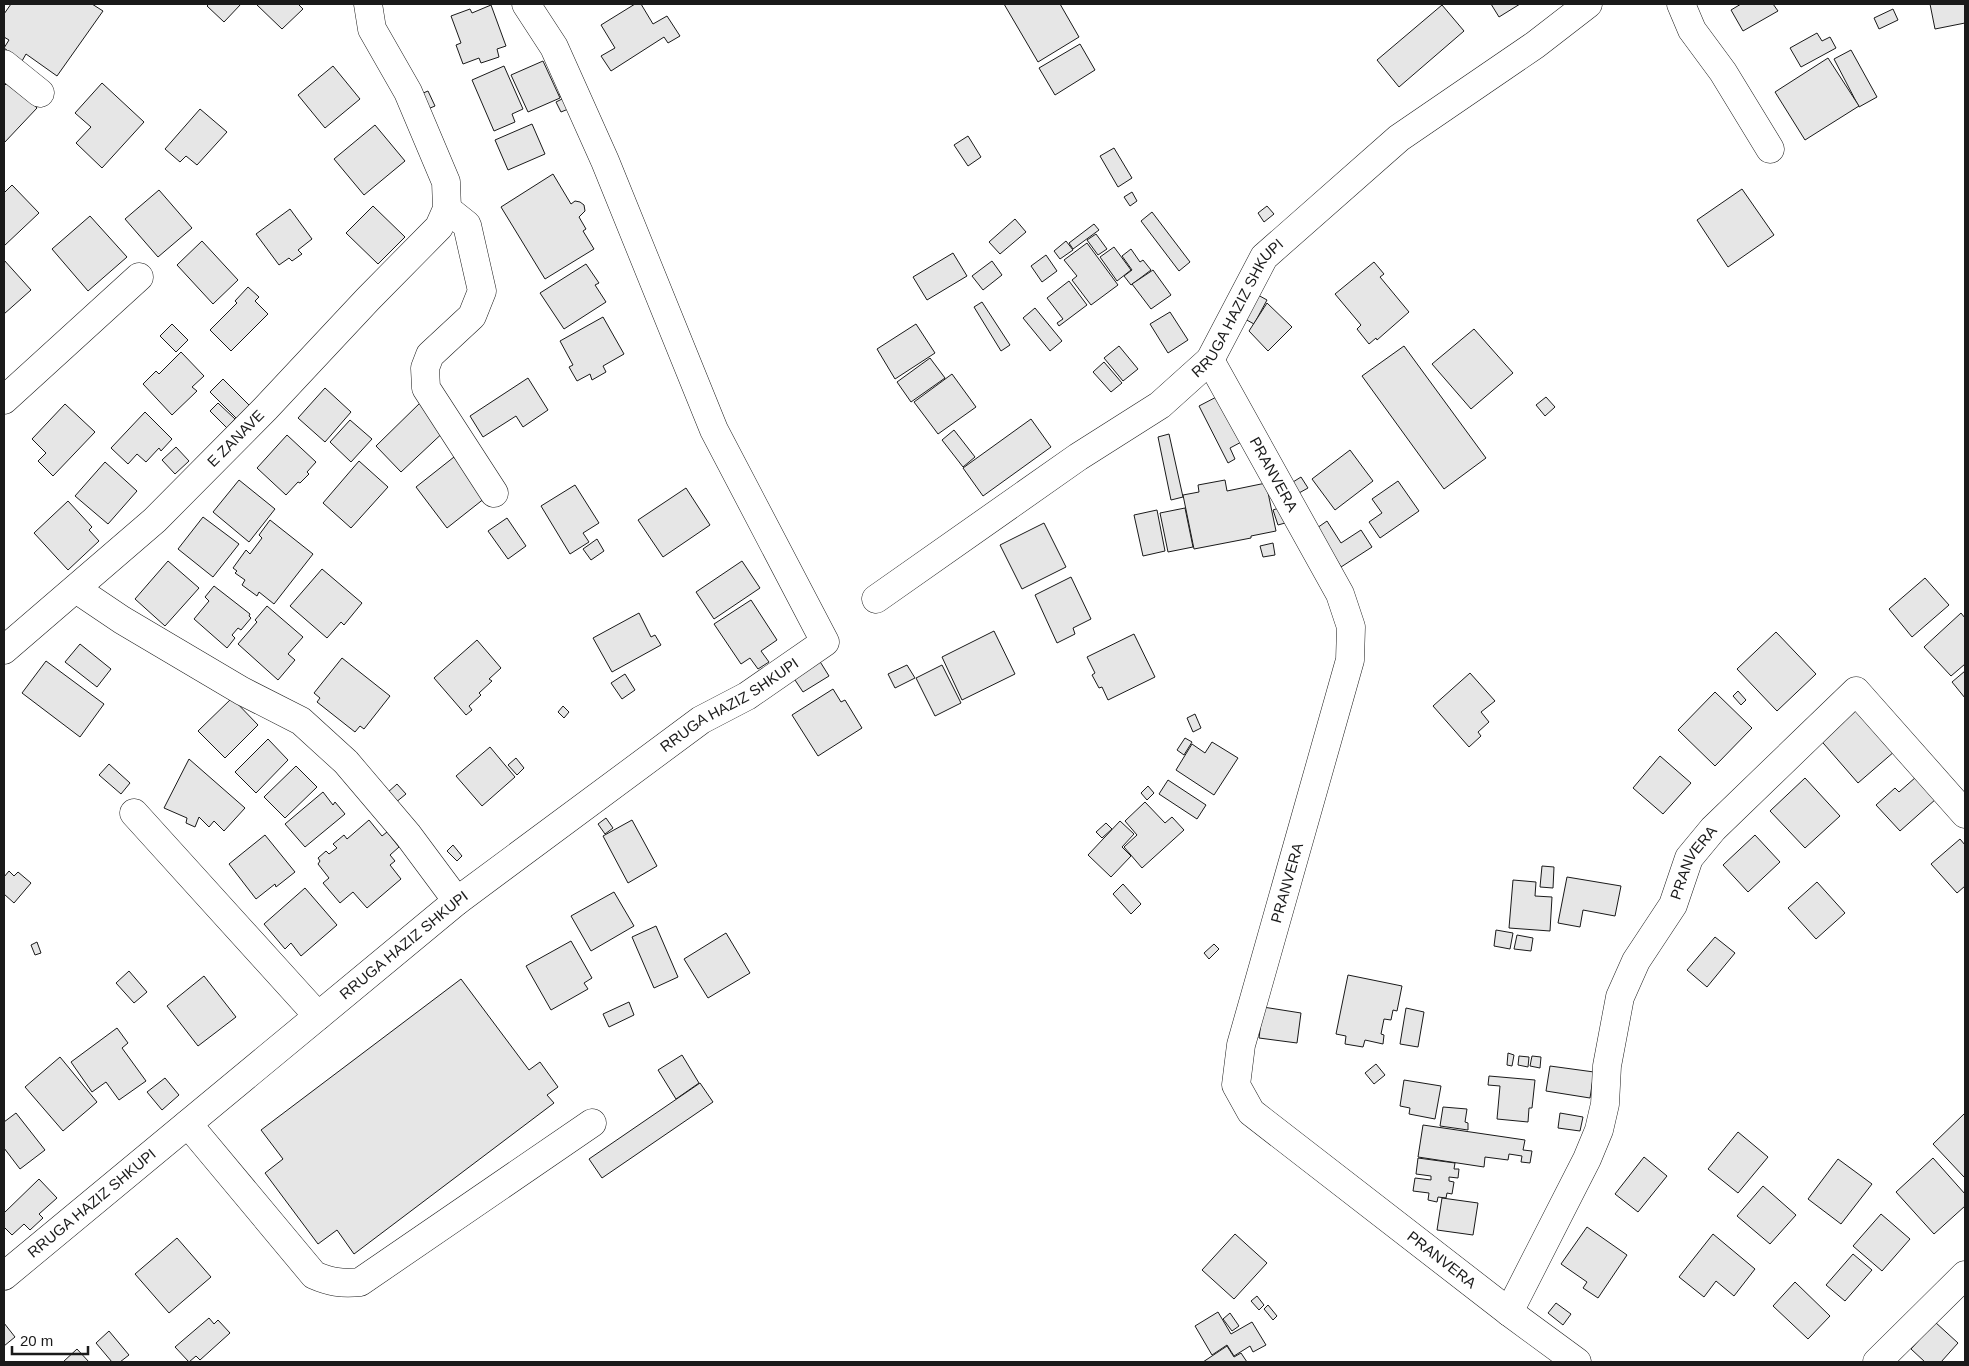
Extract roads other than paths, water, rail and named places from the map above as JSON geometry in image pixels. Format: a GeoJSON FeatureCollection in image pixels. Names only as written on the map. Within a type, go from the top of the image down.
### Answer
{"type":"FeatureCollection","features":[{"type":"Feature","properties":{"kind":"street"},"geometry":{"type":"LineString","coordinates":[[368,4],[372,29],[408,92],[446,182],[447,210],[467,225],[482,290],[472,316],[430,355],[425,368],[426,388],[494,493]]}},
{"type":"Feature","properties":{"kind":"street","name":"RRUGA HAZIZ SHKUPI"},"geometry":{"type":"LineString","coordinates":[[4,1276],[457,901],[701,720],[747,696],[825,642],[714,430],[605,161],[554,47],[526,4]]}},
{"type":"Feature","properties":{"kind":"street","name":"RRUGA HAZIZ SHKUPI"},"geometry":{"type":"LineString","coordinates":[[876,599],[1078,457],[1160,405],[1210,360],[1264,257],[1399,138],[1535,45],[1588,4]]}},
{"type":"Feature","properties":{"kind":"street"},"geometry":{"type":"LineString","coordinates":[[1681,4],[1692,30],[1723,72],[1770,149]]}},
{"type":"Feature","properties":{"kind":"street"},"geometry":{"type":"LineString","coordinates":[[4,64],[40,93]]}},
{"type":"Feature","properties":{"kind":"street","name":"E ZANAVE"},"geometry":{"type":"LineString","coordinates":[[4,650],[155,520],[439,227],[447,210]]}},
{"type":"Feature","properties":{"kind":"street"},"geometry":{"type":"LineString","coordinates":[[4,400],[139,277]]}},
{"type":"Feature","properties":{"kind":"street","name":"PRANVERA"},"geometry":{"type":"LineString","coordinates":[[1210,360],[1340,594],[1351,627],[1350,660],[1241,1045],[1236,1085],[1251,1112],[1509,1312],[1577,1362]]}},
{"type":"Feature","properties":{"kind":"street"},"geometry":{"type":"LineString","coordinates":[[76,589],[122,620],[242,691],[301,720],[346,762],[408,835],[457,901]]}},
{"type":"Feature","properties":{"kind":"street","name":"PRANVERA"},"geometry":{"type":"LineString","coordinates":[[1509,1312],[1587,1159],[1599,1130],[1605,1104],[1607,1066],[1620,997],[1636,961],[1674,905],[1689,858],[1713,829],[1856,691],[1965,814]]}},
{"type":"Feature","properties":{"kind":"street"},"geometry":{"type":"LineString","coordinates":[[134,813],[318,1016]]}},
{"type":"Feature","properties":{"kind":"street"},"geometry":{"type":"LineString","coordinates":[[188,1124],[314,1275],[330,1282],[344,1284],[360,1282],[592,1123]]}},
{"type":"Feature","properties":{"kind":"street"},"geometry":{"type":"LineString","coordinates":[[1877,1362],[1965,1275]]}}]}
